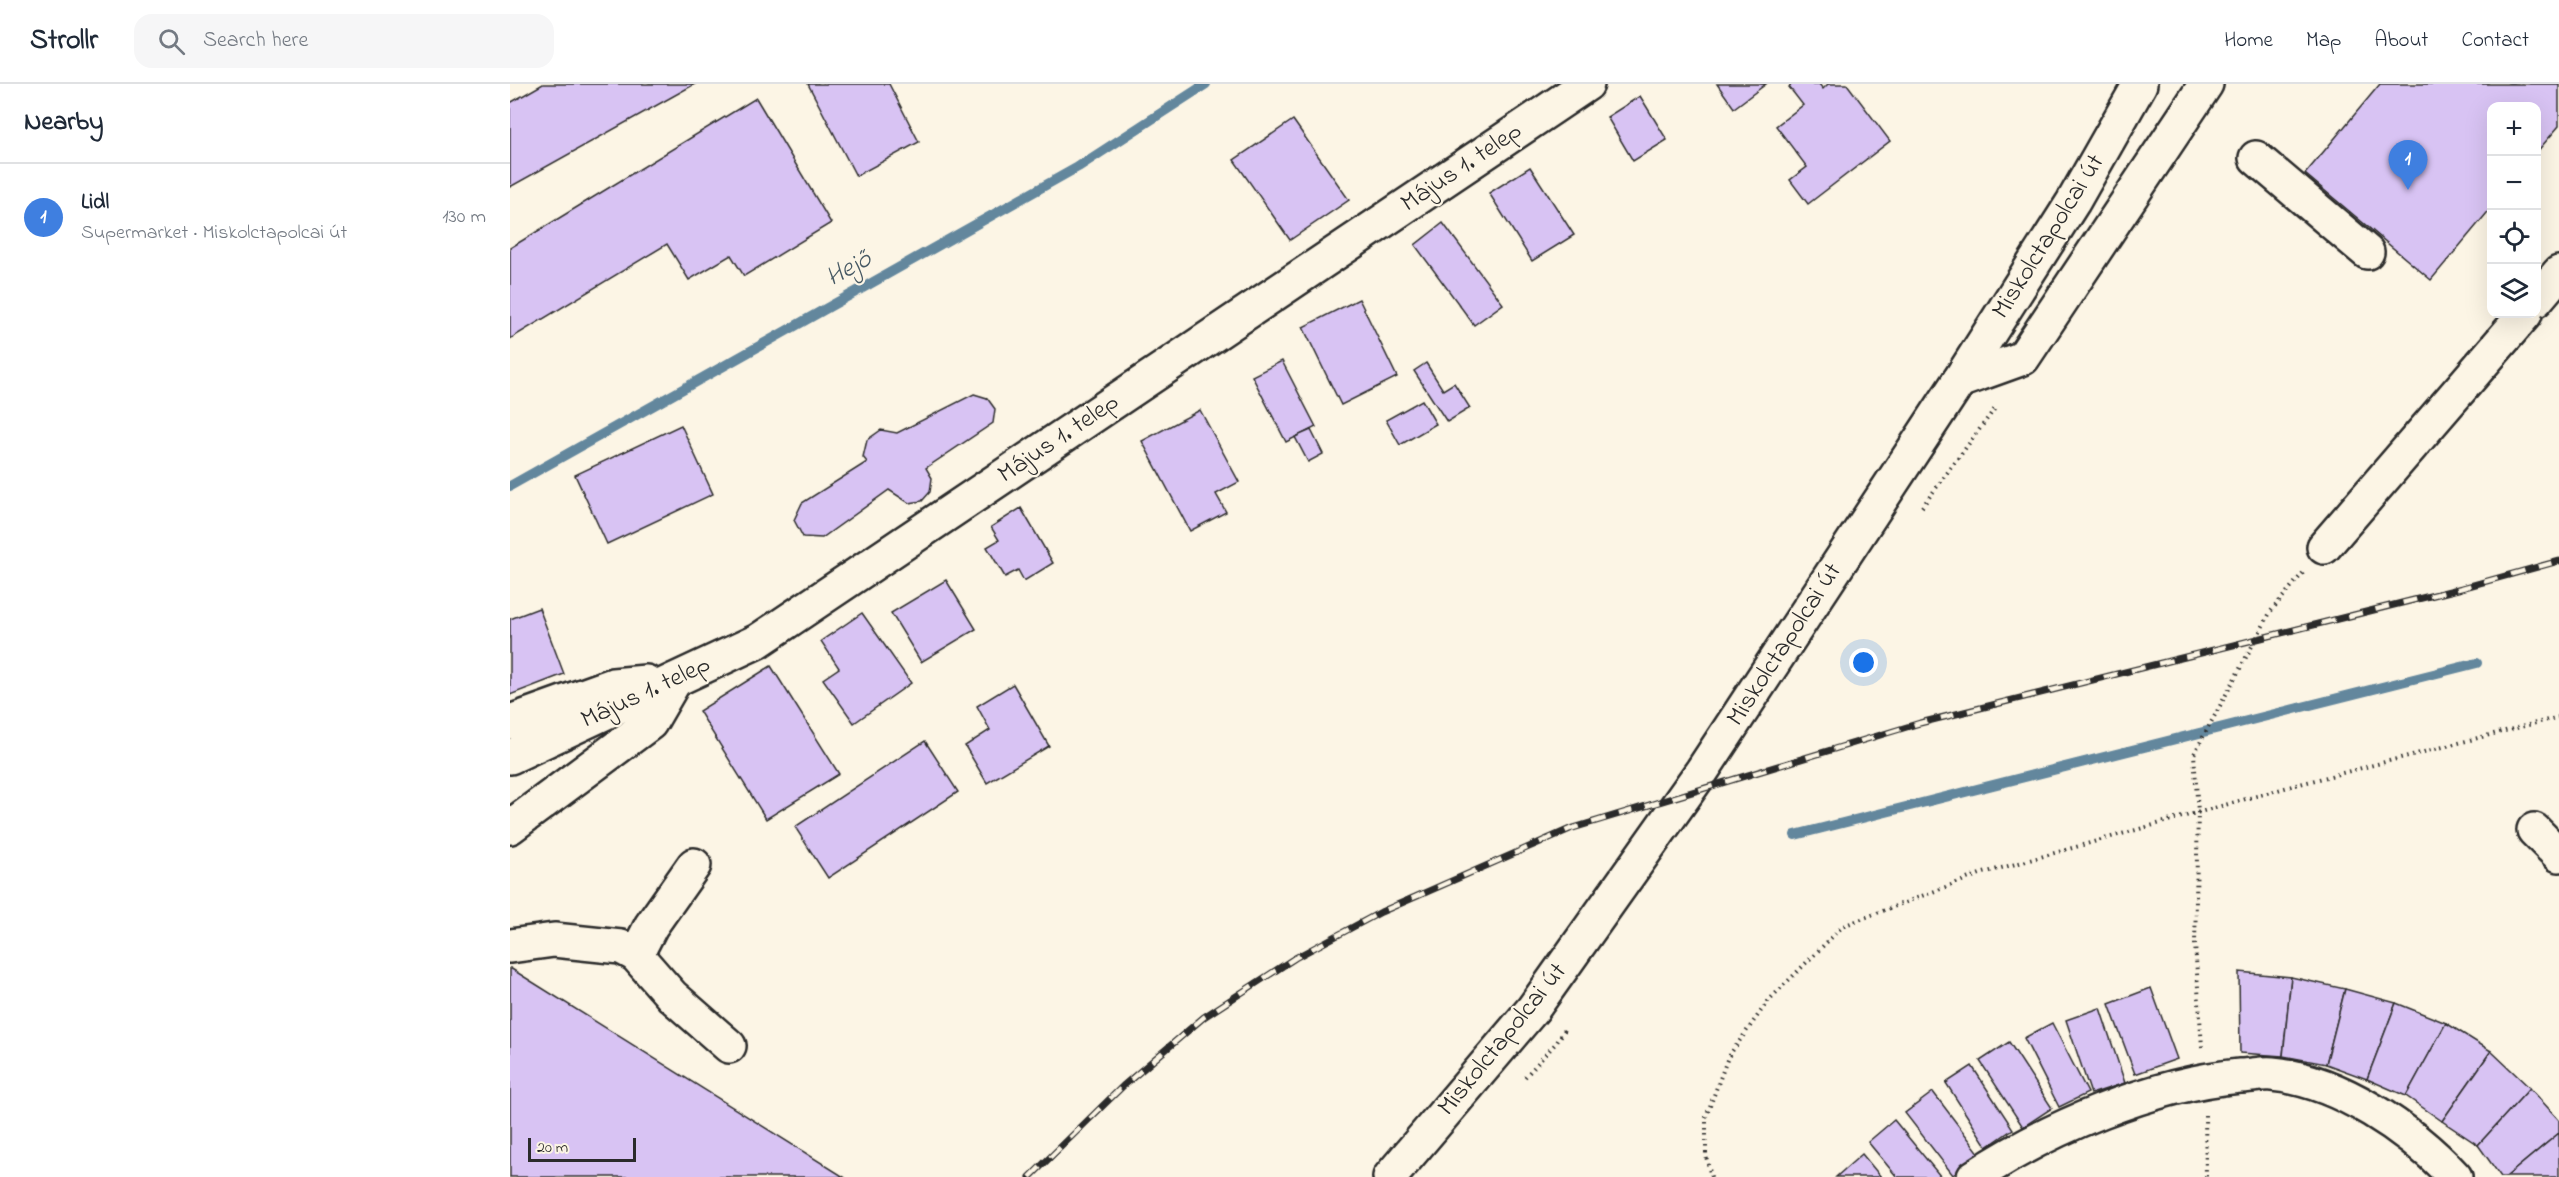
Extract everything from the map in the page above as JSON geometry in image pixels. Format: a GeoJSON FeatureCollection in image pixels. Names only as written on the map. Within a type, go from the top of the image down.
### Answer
{"type":"FeatureCollection","features":[{"type":"Feature","properties":{"kind":"street","name":"Május 1. telep"},"geometry":{"type":"LineString","coordinates":[[510,757],[758,641],[1587,84]]}},
{"type":"Feature","properties":{"kind":"street","name":"Miskolctapolcai út"},"geometry":{"type":"LineString","coordinates":[[1390,1177],[1533,1009],[1702,771],[1959,381],[2073,202],[2140,84]]}},
{"type":"Feature","properties":{"kind":"street"},"geometry":{"type":"LineString","coordinates":[[1959,381],[2023,358],[2206,84]]}},
{"type":"Feature","properties":{"kind":"street"},"geometry":{"type":"LineString","coordinates":[[2256,158],[2367,252]]}},
{"type":"Feature","properties":{"kind":"street"},"geometry":{"type":"LineString","coordinates":[[2541,294],[2559,273]]}},
{"type":"Feature","properties":{"kind":"street"},"geometry":{"type":"LineString","coordinates":[[2324,547],[2522,318]]}},
{"type":"Feature","properties":{"kind":"street"},"geometry":{"type":"LineString","coordinates":[[510,722],[613,685],[675,680]]}},
{"type":"Feature","properties":{"kind":"street"},"geometry":{"type":"LineString","coordinates":[[510,827],[650,723],[675,680]]}},
{"type":"Feature","properties":{"kind":"street"},"geometry":{"type":"LineString","coordinates":[[2534,830],[2559,855]]}},
{"type":"Feature","properties":{"kind":"street"},"geometry":{"type":"LineString","coordinates":[[636,955],[651,926],[694,865]]}},
{"type":"Feature","properties":{"kind":"street"},"geometry":{"type":"LineString","coordinates":[[510,946],[554,940],[621,947],[636,955],[672,996],[729,1046]]}},
{"type":"Feature","properties":{"kind":"street"},"geometry":{"type":"LineString","coordinates":[[1974,1177],[2015,1150],[2137,1098],[2205,1079],[2272,1074],[2320,1085],[2385,1117],[2431,1151],[2455,1177]]}},
{"type":"Feature","properties":{"kind":"path"},"geometry":{"type":"LineString","coordinates":[[2206,1177],[2205,1079],[2195,944],[2198,812],[2194,754],[2271,611],[2324,547]]}},
{"type":"Feature","properties":{"kind":"path"},"geometry":{"type":"LineString","coordinates":[[1711,1177],[1706,1156],[1706,1117],[1728,1057],[1769,1000],[1843,926],[1980,874],[2198,812],[2559,717]]}},
{"type":"Feature","properties":{"kind":"building"},"geometry":{"type":"Polygon","coordinates":[[[543,84],[695,84],[510,187],[510,103],[543,84]]]}},
{"type":"Feature","properties":{"kind":"building"},"geometry":{"type":"Polygon","coordinates":[[[808,84],[889,84],[919,142],[856,176],[808,84]]]}},
{"type":"Feature","properties":{"kind":"building"},"geometry":{"type":"Polygon","coordinates":[[[1717,84],[1766,84],[1734,108],[1717,84]]]}},
{"type":"Feature","properties":{"kind":"building"},"geometry":{"type":"Polygon","coordinates":[[[1792,84],[1819,84],[1823,89],[1828,84],[1847,84],[1890,141],[1808,204],[1790,180],[1807,167],[1776,126],[1803,105],[1789,87],[1792,84]]]}},
{"type":"Feature","properties":{"kind":"building"},"geometry":{"type":"Polygon","coordinates":[[[2380,84],[2559,84],[2559,126],[2541,147],[2541,102],[2487,102],[2487,213],[2431,280],[2305,174],[2380,84]]]}},
{"type":"Feature","properties":{"kind":"building"},"geometry":{"type":"Polygon","coordinates":[[[1640,96],[1667,140],[1633,161],[1607,117],[1640,96]]]}},
{"type":"Feature","properties":{"kind":"building"},"geometry":{"type":"Polygon","coordinates":[[[756,98],[831,223],[744,276],[731,255],[689,280],[667,244],[510,339],[510,248],[756,98]]]}},
{"type":"Feature","properties":{"kind":"building"},"geometry":{"type":"Polygon","coordinates":[[[1293,120],[1349,200],[1290,240],[1234,160],[1293,120]]]}},
{"type":"Feature","properties":{"kind":"building"},"geometry":{"type":"Polygon","coordinates":[[[1530,167],[1574,235],[1532,261],[1489,193],[1530,167]]]}},
{"type":"Feature","properties":{"kind":"building"},"geometry":{"type":"Polygon","coordinates":[[[1443,223],[1503,304],[1474,325],[1415,245],[1443,223]]]}},
{"type":"Feature","properties":{"kind":"building"},"geometry":{"type":"Polygon","coordinates":[[[1359,299],[1397,377],[1341,405],[1303,327],[1359,299]]]}},
{"type":"Feature","properties":{"kind":"building"},"geometry":{"type":"Polygon","coordinates":[[[1282,361],[1316,427],[1286,442],[1252,376],[1282,361]]]}},
{"type":"Feature","properties":{"kind":"building"},"geometry":{"type":"Polygon","coordinates":[[[1426,363],[1443,390],[1454,383],[1470,408],[1447,422],[1414,371],[1426,363]]]}},
{"type":"Feature","properties":{"kind":"building"},"geometry":{"type":"Polygon","coordinates":[[[974,394],[987,398],[995,409],[993,423],[926,468],[932,478],[930,492],[922,501],[909,503],[889,490],[822,538],[803,537],[794,520],[802,503],[867,462],[863,457],[867,440],[881,430],[897,433],[974,394]]]}},
{"type":"Feature","properties":{"kind":"building"},"geometry":{"type":"Polygon","coordinates":[[[1422,400],[1436,424],[1400,445],[1386,420],[1422,400]]]}},
{"type":"Feature","properties":{"kind":"building"},"geometry":{"type":"Polygon","coordinates":[[[1200,410],[1239,482],[1216,494],[1226,512],[1190,531],[1142,441],[1200,410]]]}},
{"type":"Feature","properties":{"kind":"building"},"geometry":{"type":"Polygon","coordinates":[[[681,425],[713,494],[607,544],[575,475],[681,425]]]}},
{"type":"Feature","properties":{"kind":"building"},"geometry":{"type":"Polygon","coordinates":[[[1311,430],[1323,454],[1308,462],[1295,437],[1311,430]]]}},
{"type":"Feature","properties":{"kind":"building"},"geometry":{"type":"Polygon","coordinates":[[[1021,508],[1053,563],[1024,581],[1018,570],[1005,577],[987,547],[999,540],[991,527],[1021,508]]]}},
{"type":"Feature","properties":{"kind":"building"},"geometry":{"type":"Polygon","coordinates":[[[946,580],[976,629],[921,662],[891,613],[946,580]]]}},
{"type":"Feature","properties":{"kind":"building"},"geometry":{"type":"Polygon","coordinates":[[[539,608],[564,674],[510,695],[510,619],[539,608]]]}},
{"type":"Feature","properties":{"kind":"building"},"geometry":{"type":"Polygon","coordinates":[[[862,613],[911,683],[854,723],[823,679],[839,668],[821,641],[862,613]]]}},
{"type":"Feature","properties":{"kind":"building"},"geometry":{"type":"Polygon","coordinates":[[[771,666],[839,774],[766,819],[699,711],[771,666]]]}},
{"type":"Feature","properties":{"kind":"building"},"geometry":{"type":"Polygon","coordinates":[[[1013,684],[1049,746],[987,783],[965,746],[990,730],[977,706],[1013,684]]]}},
{"type":"Feature","properties":{"kind":"building"},"geometry":{"type":"Polygon","coordinates":[[[925,741],[958,792],[828,878],[795,827],[925,741]]]}},
{"type":"Feature","properties":{"kind":"building"},"geometry":{"type":"Polygon","coordinates":[[[510,968],[844,1177],[510,1177],[510,968]]]}},
{"type":"Feature","properties":{"kind":"building"},"geometry":{"type":"Polygon","coordinates":[[[2239,972],[2291,977],[2283,1056],[2240,1053],[2239,972]]]}},
{"type":"Feature","properties":{"kind":"building"},"geometry":{"type":"Polygon","coordinates":[[[2291,977],[2345,989],[2326,1064],[2283,1056],[2291,977]]]}},
{"type":"Feature","properties":{"kind":"building"},"geometry":{"type":"Polygon","coordinates":[[[2151,988],[2177,1059],[2135,1074],[2109,1004],[2151,988]]]}},
{"type":"Feature","properties":{"kind":"building"},"geometry":{"type":"Polygon","coordinates":[[[2345,989],[2396,1003],[2367,1079],[2326,1064],[2345,989]]]}},
{"type":"Feature","properties":{"kind":"building"},"geometry":{"type":"Polygon","coordinates":[[[2396,1003],[2446,1023],[2406,1096],[2367,1079],[2396,1003]]]}},
{"type":"Feature","properties":{"kind":"building"},"geometry":{"type":"Polygon","coordinates":[[[2100,1008],[2125,1083],[2091,1094],[2066,1020],[2100,1008]]]}},
{"type":"Feature","properties":{"kind":"building"},"geometry":{"type":"Polygon","coordinates":[[[2052,1023],[2088,1093],[2059,1107],[2024,1038],[2052,1023]]]}},
{"type":"Feature","properties":{"kind":"building"},"geometry":{"type":"Polygon","coordinates":[[[2446,1023],[2491,1051],[2442,1121],[2406,1096],[2446,1023]]]}},
{"type":"Feature","properties":{"kind":"building"},"geometry":{"type":"Polygon","coordinates":[[[2009,1042],[2052,1108],[2023,1127],[1980,1061],[2009,1042]]]}},
{"type":"Feature","properties":{"kind":"building"},"geometry":{"type":"Polygon","coordinates":[[[2491,1051],[2530,1088],[2478,1145],[2442,1121],[2491,1051]]]}},
{"type":"Feature","properties":{"kind":"building"},"geometry":{"type":"Polygon","coordinates":[[[1972,1066],[2013,1129],[1987,1147],[1946,1083],[1972,1066]]]}},
{"type":"Feature","properties":{"kind":"building"},"geometry":{"type":"Polygon","coordinates":[[[2530,1088],[2559,1120],[2559,1133],[2506,1177],[2501,1177],[2478,1145],[2530,1088]]]}},
{"type":"Feature","properties":{"kind":"building"},"geometry":{"type":"Polygon","coordinates":[[[1933,1092],[1980,1154],[1953,1175],[1905,1113],[1933,1092]]]}},
{"type":"Feature","properties":{"kind":"building"},"geometry":{"type":"Polygon","coordinates":[[[1894,1120],[1941,1177],[1897,1177],[1868,1142],[1894,1120]]]}},
{"type":"Feature","properties":{"kind":"building"},"geometry":{"type":"Polygon","coordinates":[[[2559,1133],[2559,1177],[2506,1177],[2559,1133]]]}},
{"type":"Feature","properties":{"kind":"building"},"geometry":{"type":"Polygon","coordinates":[[[1862,1154],[1881,1177],[1836,1177],[1862,1154]]]}},
{"type":"Feature","properties":{"kind":"waterway","name":"Hejő"},"geometry":{"type":"LineString","coordinates":[[510,486],[1078,167],[1206,84]]}},
{"type":"Feature","properties":{"kind":"waterway"},"geometry":{"type":"LineString","coordinates":[[1795,835],[2477,663]]}},
{"type":"Feature","properties":{"kind":"railway"},"geometry":{"type":"LineString","coordinates":[[1030,1177],[1123,1086],[1204,1017],[1295,958],[1381,912],[1570,829],[1920,723],[2462,588],[2559,561]]}},
{"type":"Feature","properties":{"kind":"place","name":"Lidl"},"geometry":{"type":"Point","coordinates":[2408,190]}}]}
